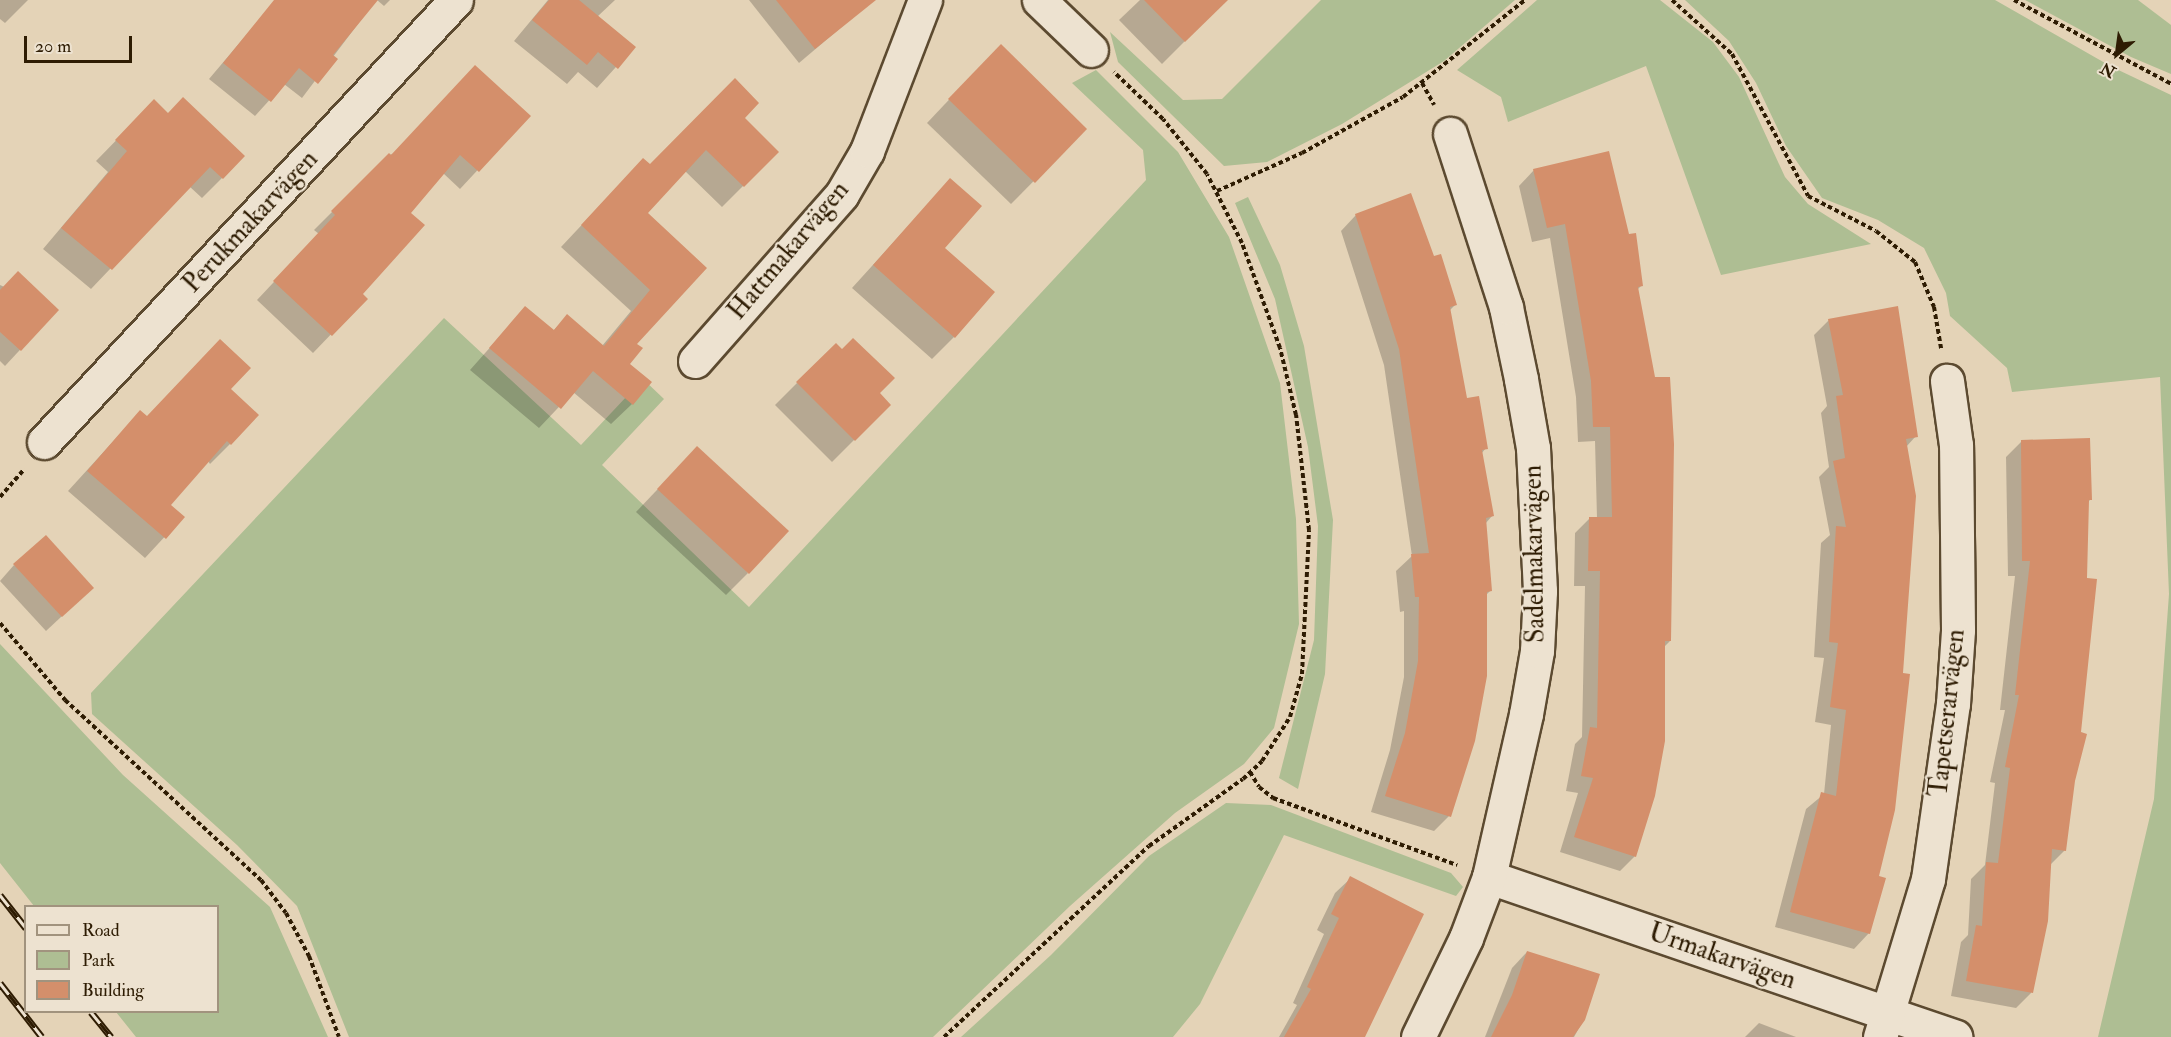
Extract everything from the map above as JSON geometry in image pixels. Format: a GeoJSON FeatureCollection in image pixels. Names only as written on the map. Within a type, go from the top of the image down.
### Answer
{"type":"FeatureCollection","features":[{"type":"Feature","properties":{"kind":"street","name":"Perukmakarvägen"},"geometry":{"type":"LineString","coordinates":[[44,442],[456,0]]}},
{"type":"Feature","properties":{"kind":"street","name":"Hattmakarvägen"},"geometry":{"type":"LineString","coordinates":[[695,361],[842,194],[867,151],[925,0]]}},
{"type":"Feature","properties":{"kind":"street"},"geometry":{"type":"LineString","coordinates":[[1039,0],[1091,50]]}},
{"type":"Feature","properties":{"kind":"street","name":"Sadelmakarvägen"},"geometry":{"type":"LineString","coordinates":[[1418,1037],[1466,938],[1489,877],[1537,651],[1539,519],[1533,448],[1506,307],[1450,134]]}},
{"type":"Feature","properties":{"kind":"street","name":"Tapetserarvägen"},"geometry":{"type":"LineString","coordinates":[[1885,1026],[1928,879],[1953,704],[1958,630],[1956,446],[1947,381]]}},
{"type":"Feature","properties":{"kind":"street","name":"Urmakarvägen"},"geometry":{"type":"LineString","coordinates":[[1489,877],[1885,1026],[1955,1037]]}},
{"type":"Feature","properties":{"kind":"path"},"geometry":{"type":"LineString","coordinates":[[1217,191],[1302,153],[1403,97],[1525,0]]}},
{"type":"Feature","properties":{"kind":"path"},"geometry":{"type":"LineString","coordinates":[[1672,0],[1732,54],[1808,196],[1876,231],[1915,262],[1934,307],[1947,381]]}},
{"type":"Feature","properties":{"kind":"path"},"geometry":{"type":"LineString","coordinates":[[2014,0],[2171,84]]}},
{"type":"Feature","properties":{"kind":"path"},"geometry":{"type":"LineString","coordinates":[[944,1037],[1149,846],[1250,772],[1278,740],[1298,696],[1306,636],[1309,530],[1296,415],[1280,348],[1242,243],[1217,191],[1163,119],[1091,50]]}},
{"type":"Feature","properties":{"kind":"path"},"geometry":{"type":"LineString","coordinates":[[0,623],[65,700],[261,880],[286,913],[309,956],[339,1037]]}},
{"type":"Feature","properties":{"kind":"path"},"geometry":{"type":"LineString","coordinates":[[1250,772],[1259,787],[1273,798],[1489,877]]}},
{"type":"Feature","properties":{"kind":"green space"},"geometry":{"type":"Polygon","coordinates":[[[1321,0],[1515,0],[1444,61],[1342,124],[1267,162],[1224,166],[1118,62],[1110,32],[1183,100],[1222,99],[1321,0]]]}},
{"type":"Feature","properties":{"kind":"green space"},"geometry":{"type":"Polygon","coordinates":[[[1537,0],[1660,0],[1713,42],[1739,77],[1785,177],[1808,204],[1871,244],[1721,275],[1646,66],[1508,122],[1501,97],[1457,70],[1537,0]]]}},
{"type":"Feature","properties":{"kind":"green space"},"geometry":{"type":"Polygon","coordinates":[[[1685,0],[1995,0],[2112,67],[2171,95],[2171,1037],[2098,1037],[2154,799],[2169,594],[2160,377],[2012,392],[2007,368],[1950,316],[1946,293],[1924,248],[1878,220],[1822,198],[1786,146],[1756,83],[1729,41],[1685,0]]]}},
{"type":"Feature","properties":{"kind":"green space"},"geometry":{"type":"Polygon","coordinates":[[[2025,0],[2138,0],[2171,25],[2171,74],[2131,57],[2025,0]]]}},
{"type":"Feature","properties":{"kind":"green space"},"geometry":{"type":"Polygon","coordinates":[[[1096,70],[1178,152],[1229,237],[1280,383],[1296,519],[1299,624],[1274,728],[1244,764],[1175,813],[1070,906],[933,1037],[349,1037],[297,906],[237,845],[92,714],[91,693],[444,318],[581,445],[643,379],[664,399],[602,465],[749,607],[1146,180],[1143,150],[1072,83],[1096,70]]]}},
{"type":"Feature","properties":{"kind":"green space"},"geometry":{"type":"Polygon","coordinates":[[[1248,197],[1280,265],[1304,346],[1333,520],[1325,674],[1298,789],[1279,778],[1314,640],[1318,526],[1308,447],[1275,299],[1235,203],[1248,197]]]}},
{"type":"Feature","properties":{"kind":"green space"},"geometry":{"type":"Polygon","coordinates":[[[0,644],[123,775],[270,907],[328,1037],[136,1037],[117,1013],[219,1013],[219,905],[33,905],[0,863],[0,644]]]}},
{"type":"Feature","properties":{"kind":"green space"},"geometry":{"type":"Polygon","coordinates":[[[1226,803],[1271,805],[1451,873],[1463,887],[1456,896],[1284,835],[1200,1004],[1173,1037],[961,1037],[1051,955],[1149,856],[1226,803]]]}},
{"type":"Feature","properties":{"kind":"building"},"geometry":{"type":"Polygon","coordinates":[[[274,0],[378,0],[333,55],[338,59],[318,84],[299,68],[271,102],[223,63],[274,0]]]}},
{"type":"Feature","properties":{"kind":"building"},"geometry":{"type":"Polygon","coordinates":[[[549,0],[579,0],[636,47],[618,69],[598,52],[587,65],[532,20],[549,0]]]}},
{"type":"Feature","properties":{"kind":"building"},"geometry":{"type":"Polygon","coordinates":[[[776,0],[876,0],[815,49],[776,0]]]}},
{"type":"Feature","properties":{"kind":"building"},"geometry":{"type":"Polygon","coordinates":[[[1144,0],[1228,0],[1185,42],[1144,0]]]}},
{"type":"Feature","properties":{"kind":"building"},"geometry":{"type":"Polygon","coordinates":[[[1001,44],[1087,129],[1035,183],[948,99],[1001,44]]]}},
{"type":"Feature","properties":{"kind":"building"},"geometry":{"type":"Polygon","coordinates":[[[475,65],[531,116],[479,172],[460,155],[411,213],[425,225],[363,294],[368,299],[332,336],[273,281],[335,215],[331,211],[389,153],[391,155],[475,65]]]}},
{"type":"Feature","properties":{"kind":"building"},"geometry":{"type":"Polygon","coordinates":[[[735,78],[759,103],[745,118],[779,152],[744,187],[706,150],[648,213],[707,268],[637,344],[643,348],[630,364],[652,382],[633,405],[593,371],[561,409],[489,348],[525,306],[554,330],[567,314],[604,346],[650,290],[581,225],[643,158],[650,164],[735,78]]]}},
{"type":"Feature","properties":{"kind":"building"},"geometry":{"type":"Polygon","coordinates":[[[183,97],[245,156],[223,179],[210,167],[112,270],[61,228],[127,151],[115,140],[154,99],[168,113],[183,97]]]}},
{"type":"Feature","properties":{"kind":"building"},"geometry":{"type":"Polygon","coordinates":[[[1609,151],[1629,234],[1636,233],[1643,286],[1638,287],[1655,377],[1670,377],[1674,444],[1671,641],[1665,641],[1665,741],[1655,796],[1636,857],[1574,837],[1593,778],[1581,776],[1590,727],[1597,728],[1600,571],[1588,571],[1589,517],[1612,517],[1610,427],[1593,427],[1591,381],[1565,224],[1547,228],[1533,169],[1609,151]]]}},
{"type":"Feature","properties":{"kind":"building"},"geometry":{"type":"Polygon","coordinates":[[[950,178],[982,206],[945,248],[995,292],[955,338],[873,265],[950,178]]]}},
{"type":"Feature","properties":{"kind":"building"},"geometry":{"type":"Polygon","coordinates":[[[1411,193],[1434,256],[1441,254],[1457,305],[1450,307],[1467,398],[1479,396],[1488,449],[1482,450],[1494,516],[1486,518],[1492,591],[1487,592],[1487,676],[1475,741],[1451,817],[1385,796],[1405,733],[1418,661],[1419,597],[1415,597],[1411,554],[1429,553],[1399,349],[1355,214],[1411,193]]]}},
{"type":"Feature","properties":{"kind":"building"},"geometry":{"type":"Polygon","coordinates":[[[18,271],[59,310],[21,351],[0,332],[0,290],[18,271]]]}},
{"type":"Feature","properties":{"kind":"building"},"geometry":{"type":"Polygon","coordinates":[[[1898,306],[1918,437],[1906,439],[1916,496],[1903,673],[1910,674],[1895,810],[1879,876],[1886,878],[1870,934],[1790,912],[1821,792],[1836,796],[1846,710],[1830,707],[1838,643],[1829,642],[1836,526],[1846,527],[1833,461],[1845,458],[1836,396],[1843,395],[1828,319],[1898,306]]]}},
{"type":"Feature","properties":{"kind":"building"},"geometry":{"type":"Polygon","coordinates":[[[853,338],[895,378],[880,393],[891,405],[855,441],[796,382],[836,343],[842,349],[853,338]]]}},
{"type":"Feature","properties":{"kind":"building"},"geometry":{"type":"Polygon","coordinates":[[[220,339],[251,368],[231,389],[259,415],[231,445],[227,441],[171,505],[185,517],[166,539],[87,471],[140,410],[147,416],[220,339]]]}},
{"type":"Feature","properties":{"kind":"building"},"geometry":{"type":"Polygon","coordinates":[[[2090,438],[2092,500],[2089,500],[2087,578],[2097,579],[2081,732],[2087,734],[2075,781],[2066,851],[2052,849],[2048,921],[2033,993],[1966,981],[1976,925],[1982,926],[1986,862],[1998,863],[2010,768],[2005,767],[2019,695],[2015,695],[2030,561],[2022,561],[2021,440],[2090,438]]]}},
{"type":"Feature","properties":{"kind":"building"},"geometry":{"type":"Polygon","coordinates":[[[697,446],[789,531],[749,574],[657,489],[697,446]]]}},
{"type":"Feature","properties":{"kind":"building"},"geometry":{"type":"Polygon","coordinates":[[[46,535],[94,588],[62,617],[13,564],[46,535]]]}},
{"type":"Feature","properties":{"kind":"building"},"geometry":{"type":"Polygon","coordinates":[[[1350,876],[1424,914],[1365,1037],[1284,1037],[1311,989],[1307,987],[1339,918],[1331,914],[1350,876]]]}},
{"type":"Feature","properties":{"kind":"building"},"geometry":{"type":"Polygon","coordinates":[[[1527,951],[1600,974],[1585,1020],[1573,1037],[1491,1037],[1512,995],[1527,951]]]}},
{"type":"Feature","properties":{"kind":"railway"},"geometry":{"type":"LineString","coordinates":[[0,895],[24,925]]}},
{"type":"Feature","properties":{"kind":"railway"},"geometry":{"type":"LineString","coordinates":[[0,983],[42,1037]]}},
{"type":"Feature","properties":{"kind":"railway"},"geometry":{"type":"LineString","coordinates":[[92,1013],[111,1037]]}}]}
